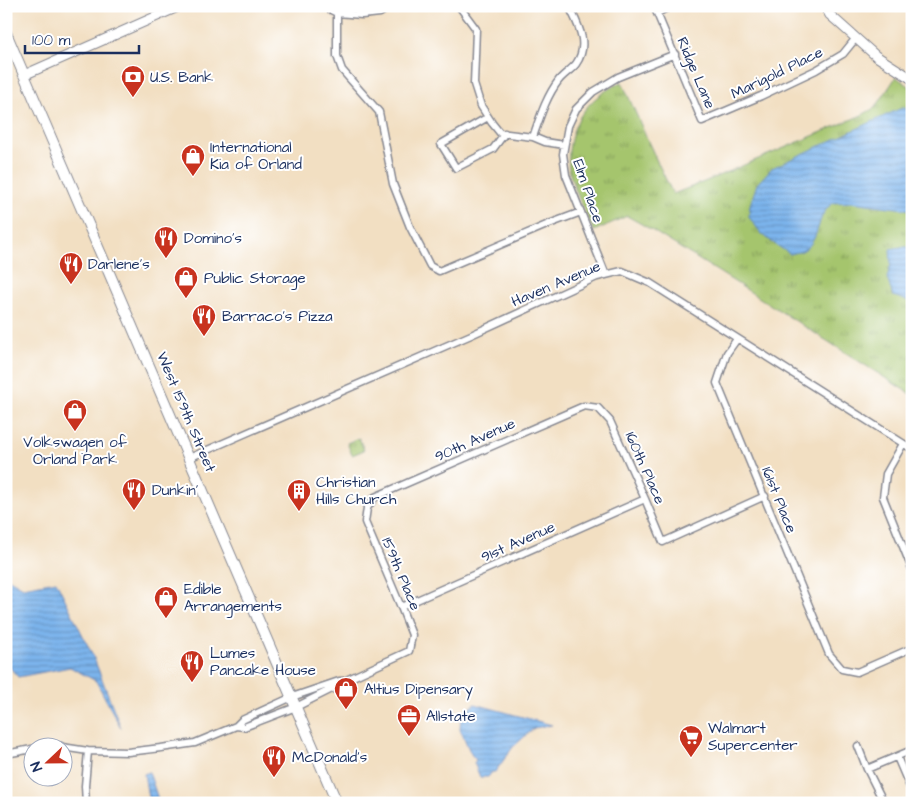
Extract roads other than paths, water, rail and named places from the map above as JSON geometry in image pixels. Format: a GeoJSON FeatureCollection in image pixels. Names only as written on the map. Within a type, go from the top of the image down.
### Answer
{"type":"FeatureCollection","features":[{"type":"Feature","properties":{"kind":"main road","name":"West 159th Street"},"geometry":{"type":"LineString","coordinates":[[6,33],[337,803]]}},
{"type":"Feature","properties":{"kind":"street"},"geometry":{"type":"LineString","coordinates":[[24,75],[180,6]]}},
{"type":"Feature","properties":{"kind":"street"},"geometry":{"type":"LineString","coordinates":[[323,6],[338,13],[362,15],[380,13],[391,6]]}},
{"type":"Feature","properties":{"kind":"street"},"geometry":{"type":"LineString","coordinates":[[459,6],[476,29],[474,84],[481,106],[500,133],[533,136],[545,142],[564,145]]}},
{"type":"Feature","properties":{"kind":"street"},"geometry":{"type":"LineString","coordinates":[[533,136],[543,107],[559,80],[575,65],[582,54],[582,34],[570,6]]}},
{"type":"Feature","properties":{"kind":"street"},"geometry":{"type":"LineString","coordinates":[[655,9],[671,6]]}},
{"type":"Feature","properties":{"kind":"street"},"geometry":{"type":"LineString","coordinates":[[825,6],[830,15],[876,56],[911,76]]}},
{"type":"Feature","properties":{"kind":"street","name":"Ridge Lane"},"geometry":{"type":"LineString","coordinates":[[655,9],[702,121]]}},
{"type":"Feature","properties":{"kind":"street"},"geometry":{"type":"LineString","coordinates":[[338,13],[337,56],[342,70],[379,112],[394,184],[410,228],[430,266],[440,272],[581,212]]}},
{"type":"Feature","properties":{"kind":"street","name":"Marigold Place"},"geometry":{"type":"LineString","coordinates":[[702,121],[816,70],[842,54],[856,38]]}},
{"type":"Feature","properties":{"kind":"street","name":"Elm Place"},"geometry":{"type":"LineString","coordinates":[[606,275],[566,175],[563,154],[568,126],[576,109],[593,92],[618,77],[674,54]]}},
{"type":"Feature","properties":{"kind":"street"},"geometry":{"type":"LineString","coordinates":[[488,117],[441,144],[456,168],[493,149],[504,134]]}},
{"type":"Feature","properties":{"kind":"street","name":"Haven Avenue"},"geometry":{"type":"LineString","coordinates":[[189,458],[471,335],[597,277],[622,271],[650,283],[912,449]]}},
{"type":"Feature","properties":{"kind":"street","name":"161st Place"},"geometry":{"type":"LineString","coordinates":[[737,338],[727,353],[717,383],[829,654],[842,669],[857,672],[912,648]]}},
{"type":"Feature","properties":{"kind":"street","name":"90th Avenue"},"geometry":{"type":"LineString","coordinates":[[367,508],[375,497],[584,406],[598,408]]}},
{"type":"Feature","properties":{"kind":"street","name":"160th Place"},"geometry":{"type":"LineString","coordinates":[[598,408],[610,421],[663,542],[764,496]]}},
{"type":"Feature","properties":{"kind":"street"},"geometry":{"type":"LineString","coordinates":[[903,444],[886,474],[883,497],[912,569]]}},
{"type":"Feature","properties":{"kind":"street","name":"91st Avenue"},"geometry":{"type":"LineString","coordinates":[[401,606],[645,500]]}},
{"type":"Feature","properties":{"kind":"street","name":"159th Place"},"geometry":{"type":"LineString","coordinates":[[344,681],[409,651],[412,635],[365,522],[367,508]]}},
{"type":"Feature","properties":{"kind":"street"},"geometry":{"type":"LineString","coordinates":[[72,749],[128,752],[195,743],[236,726],[242,720],[292,696],[338,681],[344,681]]}},
{"type":"Feature","properties":{"kind":"street"},"geometry":{"type":"LineString","coordinates":[[236,726],[244,728],[296,707],[340,685],[344,681]]}},
{"type":"Feature","properties":{"kind":"street"},"geometry":{"type":"LineString","coordinates":[[858,746],[884,803]]}},
{"type":"Feature","properties":{"kind":"street"},"geometry":{"type":"LineString","coordinates":[[867,769],[912,750]]}},
{"type":"Feature","properties":{"kind":"street"},"geometry":{"type":"LineString","coordinates":[[6,754],[22,751]]}},
{"type":"Feature","properties":{"kind":"street"},"geometry":{"type":"LineString","coordinates":[[86,803],[85,786],[88,751]]}},
{"type":"Feature","properties":{"kind":"street"},"geometry":{"type":"LineString","coordinates":[[897,757],[912,792]]}},
{"type":"Feature","properties":{"kind":"water"},"geometry":{"type":"Polygon","coordinates":[[[904,107],[912,113],[912,210],[852,202],[832,203],[822,216],[815,235],[807,248],[790,254],[761,233],[749,217],[750,205],[757,184],[772,168],[904,107]]]}},
{"type":"Feature","properties":{"kind":"water"},"geometry":{"type":"Polygon","coordinates":[[[912,247],[912,302],[893,296],[887,278],[891,264],[890,249],[912,247]]]}},
{"type":"Feature","properties":{"kind":"water"},"geometry":{"type":"Polygon","coordinates":[[[6,577],[23,587],[56,581],[93,656],[121,728],[96,681],[70,667],[18,677],[6,663],[6,577]]]}},
{"type":"Feature","properties":{"kind":"water"},"geometry":{"type":"Polygon","coordinates":[[[475,704],[552,725],[534,728],[513,747],[495,772],[492,772],[488,777],[480,777],[474,763],[476,760],[471,754],[460,729],[461,716],[475,704]]]}},
{"type":"Feature","properties":{"kind":"water"},"geometry":{"type":"Polygon","coordinates":[[[149,772],[159,803],[149,803],[144,774],[149,772]]]}},
{"type":"Feature","properties":{"kind":"place","name":"U.S. Bank"},"geometry":{"type":"Point","coordinates":[133,98]}},
{"type":"Feature","properties":{"kind":"place","name":"International Kia of Orland"},"geometry":{"type":"Point","coordinates":[193,177]}},
{"type":"Feature","properties":{"kind":"place","name":"Domino's"},"geometry":{"type":"Point","coordinates":[166,259]}},
{"type":"Feature","properties":{"kind":"place","name":"Darlene's"},"geometry":{"type":"Point","coordinates":[71,285]}},
{"type":"Feature","properties":{"kind":"place","name":"Public Storage"},"geometry":{"type":"Point","coordinates":[186,299]}},
{"type":"Feature","properties":{"kind":"place","name":"Barraco's Pizza"},"geometry":{"type":"Point","coordinates":[204,337]}},
{"type":"Feature","properties":{"kind":"place","name":"Volkswagen of Orland Park"},"geometry":{"type":"Point","coordinates":[75,432]}},
{"type":"Feature","properties":{"kind":"place","name":"Dunkin'"},"geometry":{"type":"Point","coordinates":[134,511]}},
{"type":"Feature","properties":{"kind":"place","name":"Christian Hills Church"},"geometry":{"type":"Point","coordinates":[299,512]}},
{"type":"Feature","properties":{"kind":"place","name":"Edible Arrangements"},"geometry":{"type":"Point","coordinates":[166,619]}},
{"type":"Feature","properties":{"kind":"place","name":"Lumes Pancake House"},"geometry":{"type":"Point","coordinates":[192,683]}},
{"type":"Feature","properties":{"kind":"place","name":"Altius Dipensary"},"geometry":{"type":"Point","coordinates":[346,710]}},
{"type":"Feature","properties":{"kind":"place","name":"Allstate"},"geometry":{"type":"Point","coordinates":[409,737]}},
{"type":"Feature","properties":{"kind":"place","name":"Walmart Supercenter"},"geometry":{"type":"Point","coordinates":[691,758]}},
{"type":"Feature","properties":{"kind":"place","name":"McDonald's"},"geometry":{"type":"Point","coordinates":[274,778]}}]}
